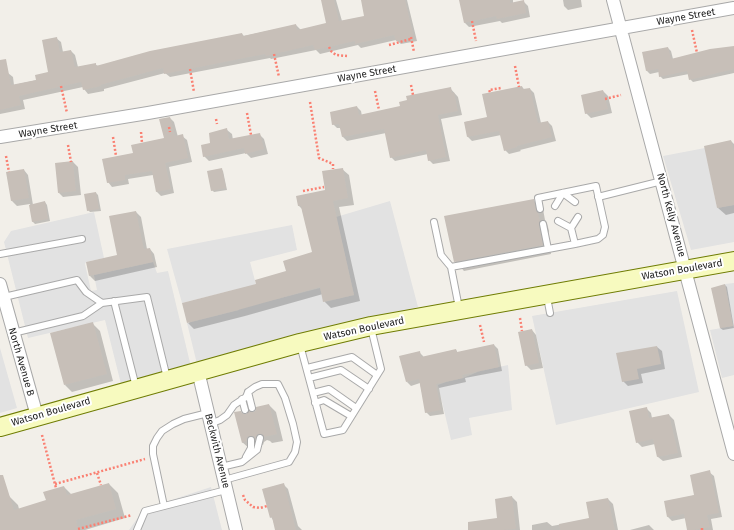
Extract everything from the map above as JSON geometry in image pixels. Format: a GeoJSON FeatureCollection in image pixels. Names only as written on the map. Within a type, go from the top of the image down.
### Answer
{"type":"FeatureCollection","features":[{"type":"Feature","properties":{"kind":"street","name":"North Kelly Avenue"},"geometry":{"type":"LineString","coordinates":[[613,0],[686,270],[711,351],[734,454]]}},
{"type":"Feature","properties":{"kind":"street","name":"Wayne Street"},"geometry":{"type":"LineString","coordinates":[[0,137],[282,89],[734,8]]}},
{"type":"Feature","properties":{"kind":"street","name":"Watson Boulevard"},"geometry":{"type":"LineString","coordinates":[[0,427],[300,343],[371,326],[734,261]]}},
{"type":"Feature","properties":{"kind":"street","name":"North Avenue B"},"geometry":{"type":"LineString","coordinates":[[0,284],[37,416]]}},
{"type":"Feature","properties":{"kind":"street","name":"Beckwith Avenue"},"geometry":{"type":"LineString","coordinates":[[198,371],[236,530]]}},
{"type":"Feature","properties":{"kind":"lane"},"geometry":{"type":"LineString","coordinates":[[598,197],[662,181]]}},
{"type":"Feature","properties":{"kind":"lane"},"geometry":{"type":"LineString","coordinates":[[451,267],[575,244],[598,239],[603,235],[605,227],[596,186],[538,198],[540,209]]}},
{"type":"Feature","properties":{"kind":"lane"},"geometry":{"type":"LineString","coordinates":[[563,193],[575,202]]}},
{"type":"Feature","properties":{"kind":"lane"},"geometry":{"type":"LineString","coordinates":[[555,206],[563,193]]}},
{"type":"Feature","properties":{"kind":"lane"},"geometry":{"type":"LineString","coordinates":[[575,244],[571,228],[578,217]]}},
{"type":"Feature","properties":{"kind":"lane"},"geometry":{"type":"LineString","coordinates":[[558,221],[571,228]]}},
{"type":"Feature","properties":{"kind":"lane"},"geometry":{"type":"LineString","coordinates":[[434,222],[440,255],[451,267],[460,310]]}},
{"type":"Feature","properties":{"kind":"lane"},"geometry":{"type":"LineString","coordinates":[[543,224],[548,249]]}},
{"type":"Feature","properties":{"kind":"lane"},"geometry":{"type":"LineString","coordinates":[[0,254],[82,239]]}},
{"type":"Feature","properties":{"kind":"lane"},"geometry":{"type":"LineString","coordinates":[[4,297],[77,280],[86,292],[102,303]]}},
{"type":"Feature","properties":{"kind":"lane"},"geometry":{"type":"LineString","coordinates":[[546,295],[550,313]]}},
{"type":"Feature","properties":{"kind":"lane"},"geometry":{"type":"LineString","coordinates":[[13,333],[83,316],[102,303],[147,297],[167,380]]}},
{"type":"Feature","properties":{"kind":"lane"},"geometry":{"type":"LineString","coordinates":[[114,301],[136,388]]}},
{"type":"Feature","properties":{"kind":"lane"},"geometry":{"type":"LineString","coordinates":[[300,343],[324,434],[343,430],[381,369],[371,326]]}},
{"type":"Feature","properties":{"kind":"lane"},"geometry":{"type":"LineString","coordinates":[[307,368],[352,357],[377,375]]}},
{"type":"Feature","properties":{"kind":"lane"},"geometry":{"type":"LineString","coordinates":[[309,378],[341,370],[369,389]]}},
{"type":"Feature","properties":{"kind":"lane"},"geometry":{"type":"LineString","coordinates":[[137,530],[145,511],[164,506],[289,462],[295,452],[296,442],[293,424],[285,398],[278,384],[262,384],[255,387],[248,392],[246,397],[234,405],[228,415],[220,420],[184,419],[162,431],[153,446],[153,457],[164,506]]}},
{"type":"Feature","properties":{"kind":"lane"},"geometry":{"type":"LineString","coordinates":[[313,393],[330,389],[356,408]]}},
{"type":"Feature","properties":{"kind":"lane"},"geometry":{"type":"LineString","coordinates":[[248,392],[252,408]]}},
{"type":"Feature","properties":{"kind":"lane"},"geometry":{"type":"LineString","coordinates":[[242,399],[245,410]]}},
{"type":"Feature","properties":{"kind":"lane"},"geometry":{"type":"LineString","coordinates":[[315,402],[324,400],[351,416]]}},
{"type":"Feature","properties":{"kind":"lane"},"geometry":{"type":"LineString","coordinates":[[221,467],[242,462],[257,450],[260,438]]}},
{"type":"Feature","properties":{"kind":"lane"},"geometry":{"type":"LineString","coordinates":[[244,460],[251,448],[252,440]]}},
{"type":"Feature","properties":{"kind":"path"},"geometry":{"type":"LineString","coordinates":[[689,16],[697,52]]}},
{"type":"Feature","properties":{"kind":"path"},"geometry":{"type":"LineString","coordinates":[[472,21],[479,54]]}},
{"type":"Feature","properties":{"kind":"path"},"geometry":{"type":"LineString","coordinates":[[389,45],[411,39]]}},
{"type":"Feature","properties":{"kind":"path"},"geometry":{"type":"LineString","coordinates":[[329,47],[336,55],[347,56]]}},
{"type":"Feature","properties":{"kind":"path"},"geometry":{"type":"LineString","coordinates":[[274,54],[282,89]]}},
{"type":"Feature","properties":{"kind":"path"},"geometry":{"type":"LineString","coordinates":[[515,66],[519,87]]}},
{"type":"Feature","properties":{"kind":"path"},"geometry":{"type":"LineString","coordinates":[[190,69],[196,104]]}},
{"type":"Feature","properties":{"kind":"path"},"geometry":{"type":"LineString","coordinates":[[411,85],[413,95]]}},
{"type":"Feature","properties":{"kind":"path"},"geometry":{"type":"LineString","coordinates":[[61,86],[70,126]]}},
{"type":"Feature","properties":{"kind":"path"},"geometry":{"type":"LineString","coordinates":[[490,92],[489,90],[501,88]]}},
{"type":"Feature","properties":{"kind":"path"},"geometry":{"type":"LineString","coordinates":[[375,91],[379,110]]}},
{"type":"Feature","properties":{"kind":"path"},"geometry":{"type":"LineString","coordinates":[[605,99],[621,95]]}},
{"type":"Feature","properties":{"kind":"path"},"geometry":{"type":"LineString","coordinates":[[310,102],[320,158],[333,164],[333,169]]}},
{"type":"Feature","properties":{"kind":"path"},"geometry":{"type":"LineString","coordinates":[[247,113],[251,135]]}},
{"type":"Feature","properties":{"kind":"path"},"geometry":{"type":"LineString","coordinates":[[216,118],[217,124]]}},
{"type":"Feature","properties":{"kind":"path"},"geometry":{"type":"LineString","coordinates":[[169,127],[170,132]]}},
{"type":"Feature","properties":{"kind":"path"},"geometry":{"type":"LineString","coordinates":[[141,132],[142,143]]}},
{"type":"Feature","properties":{"kind":"path"},"geometry":{"type":"LineString","coordinates":[[113,137],[116,156]]}},
{"type":"Feature","properties":{"kind":"path"},"geometry":{"type":"LineString","coordinates":[[68,145],[71,162]]}},
{"type":"Feature","properties":{"kind":"path"},"geometry":{"type":"LineString","coordinates":[[6,156],[9,172]]}},
{"type":"Feature","properties":{"kind":"path"},"geometry":{"type":"LineString","coordinates":[[304,191],[324,187]]}},
{"type":"Feature","properties":{"kind":"path"},"geometry":{"type":"LineString","coordinates":[[520,318],[522,331]]}},
{"type":"Feature","properties":{"kind":"path"},"geometry":{"type":"LineString","coordinates":[[480,324],[484,342]]}},
{"type":"Feature","properties":{"kind":"path"},"geometry":{"type":"LineString","coordinates":[[42,435],[56,488]]}},
{"type":"Feature","properties":{"kind":"path"},"geometry":{"type":"LineString","coordinates":[[55,484],[153,457]]}},
{"type":"Feature","properties":{"kind":"path"},"geometry":{"type":"LineString","coordinates":[[97,473],[100,485]]}},
{"type":"Feature","properties":{"kind":"path"},"geometry":{"type":"LineString","coordinates":[[240,490],[245,500],[253,507],[260,508],[267,506]]}},
{"type":"Feature","properties":{"kind":"path"},"geometry":{"type":"LineString","coordinates":[[78,529],[145,511]]}},
{"type":"Feature","properties":{"kind":"path"},"geometry":{"type":"LineString","coordinates":[[89,526],[90,530]]}},
{"type":"Feature","properties":{"kind":"shaded area"},"geometry":{"type":"Polygon","coordinates":[[[705,148],[717,208],[734,205],[734,242],[691,250],[663,156],[705,148]]]}},
{"type":"Feature","properties":{"kind":"shaded area"},"geometry":{"type":"Polygon","coordinates":[[[390,201],[418,307],[197,364],[187,323],[239,310],[234,290],[182,303],[167,249],[292,225],[297,250],[250,262],[261,303],[320,288],[324,302],[354,295],[336,217],[390,201]]]}},
{"type":"Feature","properties":{"kind":"shaded area"},"geometry":{"type":"Polygon","coordinates":[[[94,212],[104,258],[86,262],[85,264],[91,291],[97,290],[94,275],[153,262],[157,273],[168,271],[192,371],[122,388],[105,320],[28,338],[4,242],[11,231],[94,212]]]}},
{"type":"Feature","properties":{"kind":"shaded area"},"geometry":{"type":"Polygon","coordinates":[[[734,283],[734,375],[722,378],[710,330],[733,326],[725,284],[734,283]]]}},
{"type":"Feature","properties":{"kind":"shaded area"},"geometry":{"type":"Polygon","coordinates":[[[677,291],[699,392],[556,425],[532,316],[677,291]]]}},
{"type":"Feature","properties":{"kind":"shaded area"},"geometry":{"type":"Polygon","coordinates":[[[0,348],[17,408],[0,413],[0,348]]]}},
{"type":"Feature","properties":{"kind":"shaded area"},"geometry":{"type":"Polygon","coordinates":[[[508,365],[512,410],[469,418],[472,435],[451,440],[438,385],[463,378],[480,371],[508,365]]]}},
{"type":"Feature","properties":{"kind":"shaded area"},"geometry":{"type":"Polygon","coordinates":[[[211,487],[222,530],[129,530],[144,509],[211,487]]]}},
{"type":"Feature","properties":{"kind":"building"},"geometry":{"type":"Polygon","coordinates":[[[321,0],[334,0],[339,21],[364,16],[361,0],[405,0],[414,37],[396,41],[394,35],[355,44],[355,41],[315,50],[313,45],[266,56],[265,54],[164,74],[163,68],[83,90],[81,82],[19,96],[21,105],[0,110],[0,60],[6,59],[11,85],[36,80],[35,75],[48,72],[42,40],[57,37],[60,52],[71,50],[75,67],[96,63],[96,66],[150,51],[242,33],[243,36],[296,24],[297,30],[326,23],[321,0]]]}},
{"type":"Feature","properties":{"kind":"building"},"geometry":{"type":"Polygon","coordinates":[[[459,0],[510,0],[510,3],[524,0],[526,13],[497,19],[496,16],[464,23],[459,0]]]}},
{"type":"Feature","properties":{"kind":"building"},"geometry":{"type":"Polygon","coordinates":[[[734,46],[734,69],[689,80],[687,71],[659,77],[658,69],[646,71],[642,52],[668,47],[671,59],[710,49],[734,46]]]}},
{"type":"Feature","properties":{"kind":"building"},"geometry":{"type":"Polygon","coordinates":[[[522,86],[523,89],[530,88],[538,123],[548,121],[552,137],[504,151],[499,131],[467,137],[464,122],[487,117],[482,94],[522,86]]]}},
{"type":"Feature","properties":{"kind":"building"},"geometry":{"type":"Polygon","coordinates":[[[451,87],[452,93],[454,92],[458,111],[438,115],[446,157],[428,161],[426,150],[390,158],[384,129],[342,137],[339,124],[332,125],[330,112],[357,106],[359,115],[400,106],[399,102],[407,100],[406,96],[451,87]]]}},
{"type":"Feature","properties":{"kind":"building"},"geometry":{"type":"Polygon","coordinates":[[[603,90],[608,109],[585,114],[581,95],[603,90]]]}},
{"type":"Feature","properties":{"kind":"building"},"geometry":{"type":"Polygon","coordinates":[[[170,117],[175,136],[183,134],[188,158],[165,163],[171,189],[156,192],[152,171],[125,175],[125,180],[107,183],[102,159],[133,153],[131,145],[164,138],[159,119],[170,117]]]}},
{"type":"Feature","properties":{"kind":"building"},"geometry":{"type":"Polygon","coordinates":[[[227,128],[229,139],[260,133],[264,149],[245,154],[244,148],[203,157],[201,145],[210,143],[209,133],[227,128]]]}},
{"type":"Feature","properties":{"kind":"building"},"geometry":{"type":"Polygon","coordinates":[[[731,140],[734,151],[734,205],[717,208],[704,146],[731,140]]]}},
{"type":"Feature","properties":{"kind":"building"},"geometry":{"type":"Polygon","coordinates":[[[73,161],[76,191],[58,193],[55,163],[73,161]]]}},
{"type":"Feature","properties":{"kind":"building"},"geometry":{"type":"Polygon","coordinates":[[[222,168],[226,188],[211,191],[207,171],[222,168]]]}},
{"type":"Feature","properties":{"kind":"building"},"geometry":{"type":"Polygon","coordinates":[[[343,168],[348,198],[333,201],[354,295],[323,302],[320,287],[187,323],[182,303],[256,284],[255,280],[286,271],[283,261],[312,252],[301,206],[298,206],[296,196],[325,190],[322,171],[343,168]]]}},
{"type":"Feature","properties":{"kind":"building"},"geometry":{"type":"Polygon","coordinates":[[[24,169],[29,198],[11,201],[6,172],[24,169]]]}},
{"type":"Feature","properties":{"kind":"building"},"geometry":{"type":"Polygon","coordinates":[[[96,192],[99,209],[87,211],[84,194],[96,192]]]}},
{"type":"Feature","properties":{"kind":"building"},"geometry":{"type":"Polygon","coordinates":[[[534,199],[540,221],[539,225],[543,245],[454,262],[444,216],[534,199]]]}},
{"type":"Feature","properties":{"kind":"building"},"geometry":{"type":"Polygon","coordinates":[[[45,201],[48,219],[32,222],[29,205],[45,201]]]}},
{"type":"Feature","properties":{"kind":"building"},"geometry":{"type":"Polygon","coordinates":[[[136,211],[144,249],[150,248],[153,262],[89,276],[86,262],[117,255],[109,216],[136,211]]]}},
{"type":"Feature","properties":{"kind":"building"},"geometry":{"type":"Polygon","coordinates":[[[725,284],[733,326],[720,328],[711,288],[725,284]]]}},
{"type":"Feature","properties":{"kind":"building"},"geometry":{"type":"Polygon","coordinates":[[[93,322],[107,374],[64,385],[50,333],[93,322]]]}},
{"type":"Feature","properties":{"kind":"building"},"geometry":{"type":"Polygon","coordinates":[[[532,329],[539,363],[525,366],[518,332],[532,329]]]}},
{"type":"Feature","properties":{"kind":"building"},"geometry":{"type":"Polygon","coordinates":[[[494,344],[499,367],[462,375],[463,378],[436,384],[441,410],[425,413],[419,379],[406,382],[399,356],[420,351],[421,357],[456,349],[457,352],[494,344]]]}},
{"type":"Feature","properties":{"kind":"building"},"geometry":{"type":"Polygon","coordinates":[[[657,346],[661,364],[637,369],[639,379],[622,382],[616,353],[657,346]]]}},
{"type":"Feature","properties":{"kind":"building"},"geometry":{"type":"Polygon","coordinates":[[[269,404],[277,434],[264,437],[263,435],[259,434],[255,439],[254,436],[247,437],[246,441],[242,443],[234,412],[241,411],[242,413],[246,414],[249,411],[255,411],[256,407],[269,404]]]}},
{"type":"Feature","properties":{"kind":"building"},"geometry":{"type":"Polygon","coordinates":[[[647,407],[649,418],[669,414],[678,453],[657,457],[653,439],[636,443],[629,411],[647,407]]]}},
{"type":"Feature","properties":{"kind":"building"},"geometry":{"type":"Polygon","coordinates":[[[710,470],[719,513],[707,515],[710,527],[687,530],[684,514],[667,517],[664,501],[694,495],[690,475],[710,470]]]}},
{"type":"Feature","properties":{"kind":"building"},"geometry":{"type":"Polygon","coordinates":[[[0,475],[3,475],[14,510],[46,500],[43,492],[64,486],[67,495],[109,483],[116,509],[76,520],[78,530],[0,530],[0,475]]]}},
{"type":"Feature","properties":{"kind":"building"},"geometry":{"type":"Polygon","coordinates":[[[284,483],[296,530],[275,530],[262,489],[284,483]]]}},
{"type":"Feature","properties":{"kind":"building"},"geometry":{"type":"Polygon","coordinates":[[[512,496],[516,529],[468,530],[468,522],[497,518],[495,499],[512,496]]]}},
{"type":"Feature","properties":{"kind":"building"},"geometry":{"type":"Polygon","coordinates":[[[608,498],[615,530],[560,530],[559,524],[589,518],[586,502],[608,498]]]}}]}
